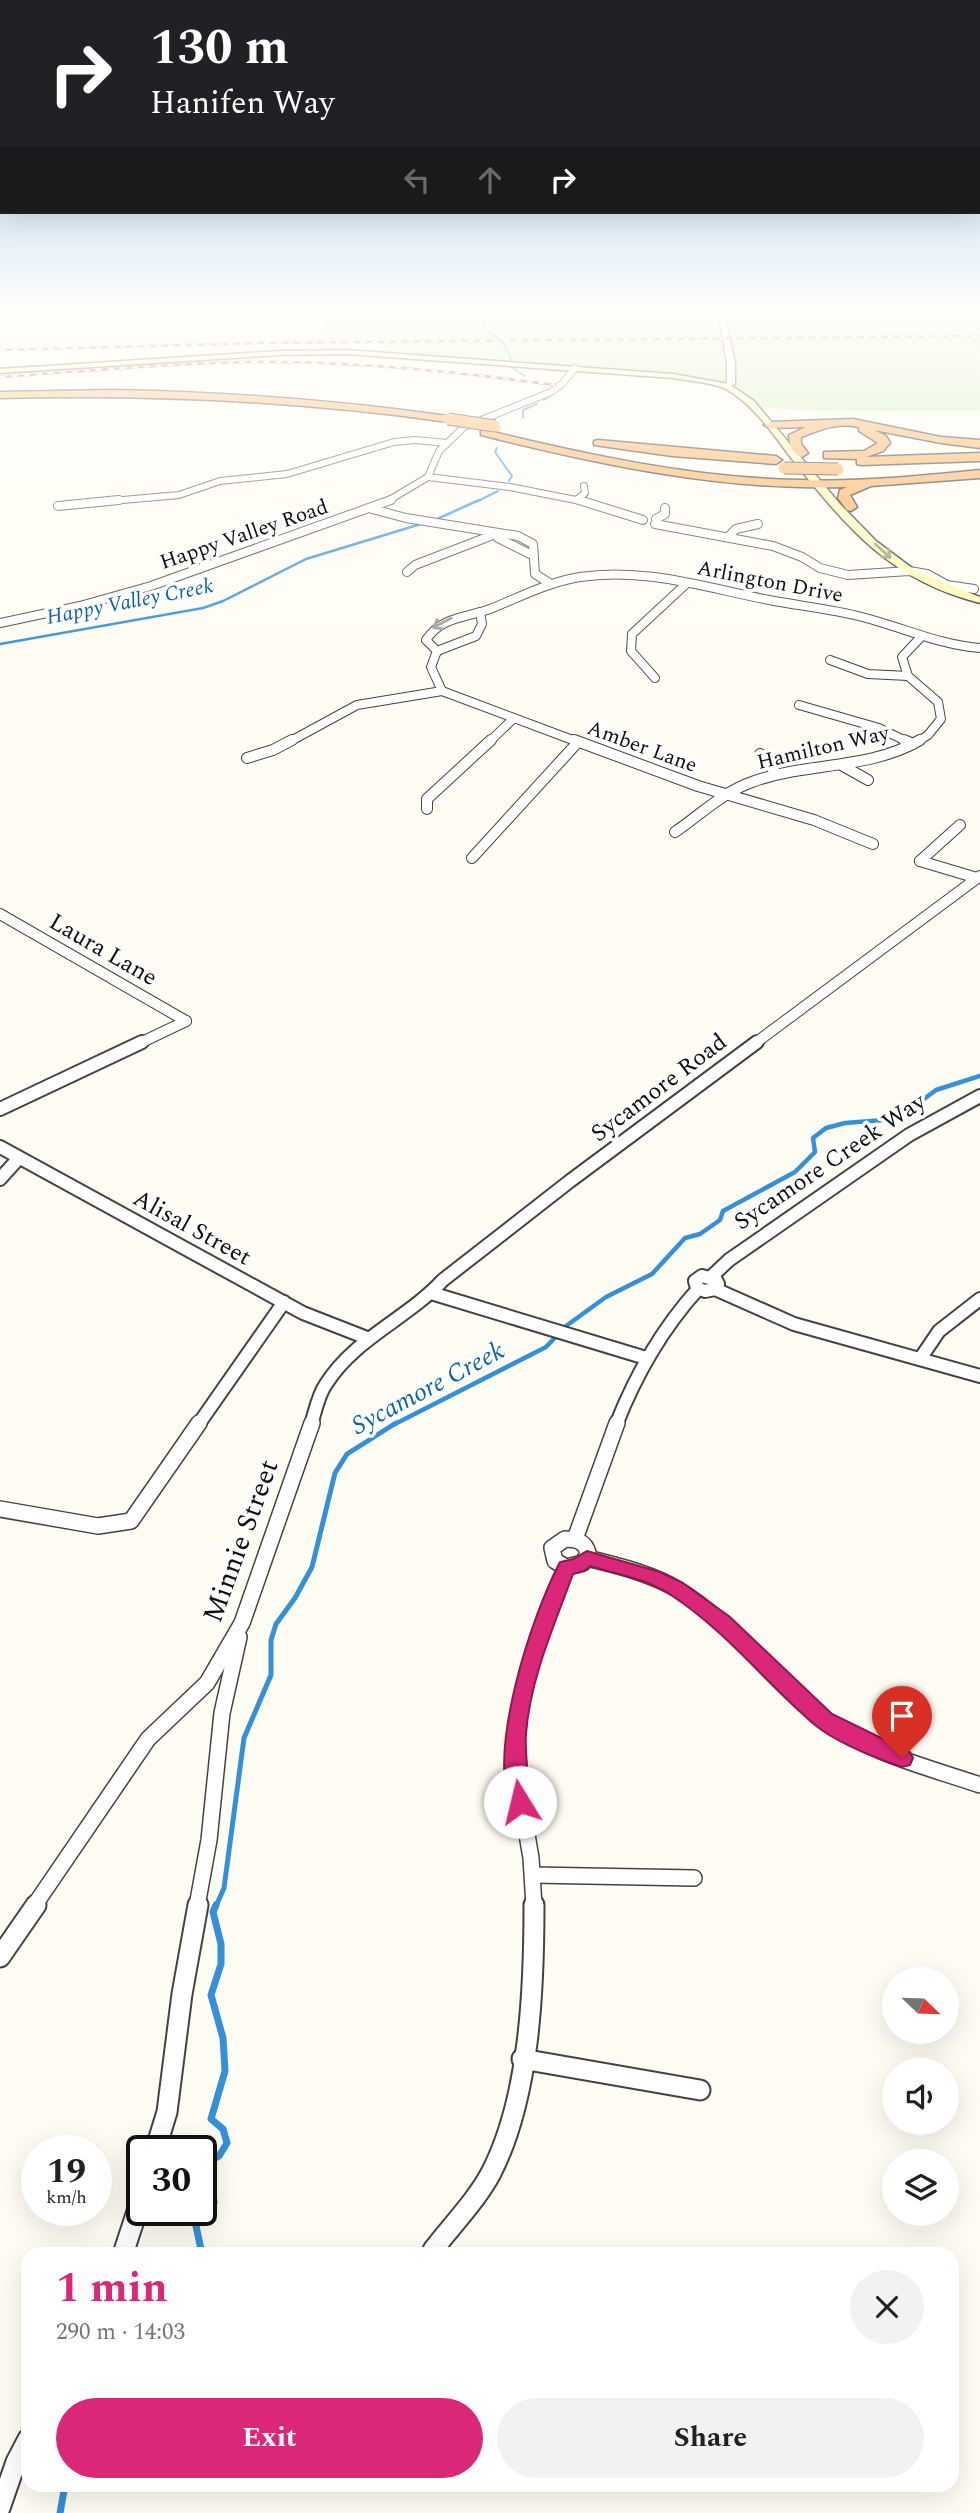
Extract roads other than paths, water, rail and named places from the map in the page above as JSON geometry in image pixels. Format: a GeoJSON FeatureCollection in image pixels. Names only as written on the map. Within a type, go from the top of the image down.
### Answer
{"type":"FeatureCollection","features":[{"type":"Feature","properties":{"kind":"highway"},"geometry":{"type":"LineString","coordinates":[[485,429],[666,460],[980,465]]}},
{"type":"Feature","properties":{"kind":"highway"},"geometry":{"type":"LineString","coordinates":[[802,453],[795,444],[795,435],[806,429]]}},
{"type":"Feature","properties":{"kind":"highway"},"geometry":{"type":"LineString","coordinates":[[832,462],[881,448],[884,443],[882,438],[863,429]]}},
{"type":"Feature","properties":{"kind":"highway"},"geometry":{"type":"LineString","coordinates":[[889,429],[941,440],[980,444]]}},
{"type":"Feature","properties":{"kind":"highway"},"geometry":{"type":"LineString","coordinates":[[490,430],[546,434]]}},
{"type":"Feature","properties":{"kind":"highway"},"geometry":{"type":"LineString","coordinates":[[490,430],[638,465],[801,487],[832,501]]}},
{"type":"Feature","properties":{"kind":"highway"},"geometry":{"type":"LineString","coordinates":[[590,441],[778,461]]}},
{"type":"Feature","properties":{"kind":"highway"},"geometry":{"type":"LineString","coordinates":[[832,462],[980,457]]}},
{"type":"Feature","properties":{"kind":"highway"},"geometry":{"type":"LineString","coordinates":[[726,477],[823,483],[980,474]]}},
{"type":"Feature","properties":{"kind":"highway"},"geometry":{"type":"LineString","coordinates":[[854,509],[844,493],[849,489],[889,480]]}},
{"type":"Feature","properties":{"kind":"main road"},"geometry":{"type":"LineString","coordinates":[[773,429],[823,483],[854,509]]}},
{"type":"Feature","properties":{"kind":"main road"},"geometry":{"type":"LineString","coordinates":[[778,429],[802,453],[832,501],[883,552],[938,586],[980,600]]}},
{"type":"Feature","properties":{"kind":"main road"},"geometry":{"type":"LineString","coordinates":[[910,558],[977,590]]}},
{"type":"Feature","properties":{"kind":"street","name":"Happy Valley Road"},"geometry":{"type":"LineString","coordinates":[[0,623],[80,606],[151,586],[372,509],[410,491],[428,477],[435,458],[463,429]]}},
{"type":"Feature","properties":{"kind":"street"},"geometry":{"type":"LineString","coordinates":[[58,506],[179,495],[220,481],[287,474],[404,440],[447,443]]}},
{"type":"Feature","properties":{"kind":"street"},"geometry":{"type":"LineString","coordinates":[[428,477],[610,507],[643,520],[773,546],[802,556],[820,568],[848,575],[909,570],[927,574],[947,584],[977,590]]}},
{"type":"Feature","properties":{"kind":"street"},"geometry":{"type":"LineString","coordinates":[[576,500],[585,493],[584,486]]}},
{"type":"Feature","properties":{"kind":"street"},"geometry":{"type":"LineString","coordinates":[[655,521],[665,514],[665,508]]}},
{"type":"Feature","properties":{"kind":"street"},"geometry":{"type":"LineString","coordinates":[[372,509],[498,533]]}},
{"type":"Feature","properties":{"kind":"street"},"geometry":{"type":"LineString","coordinates":[[728,537],[736,529],[758,524]]}},
{"type":"Feature","properties":{"kind":"street"},"geometry":{"type":"LineString","coordinates":[[498,533],[498,538],[532,555],[535,574],[551,584]]}},
{"type":"Feature","properties":{"kind":"street"},"geometry":{"type":"LineString","coordinates":[[407,572],[415,565],[498,533]]}},
{"type":"Feature","properties":{"kind":"street","name":"Arlington Drive"},"geometry":{"type":"LineString","coordinates":[[551,584],[599,575],[650,578],[860,617],[946,645],[980,648]]}},
{"type":"Feature","properties":{"kind":"street"},"geometry":{"type":"LineString","coordinates":[[437,651],[426,640],[433,627],[450,618],[480,612],[551,584]]}},
{"type":"Feature","properties":{"kind":"street"},"geometry":{"type":"LineString","coordinates":[[655,678],[631,651],[632,634],[686,584]]}},
{"type":"Feature","properties":{"kind":"street"},"geometry":{"type":"LineString","coordinates":[[247,758],[273,750],[357,705],[442,691],[431,667],[437,651],[476,636],[482,624],[480,612]]}},
{"type":"Feature","properties":{"kind":"street"},"geometry":{"type":"LineString","coordinates":[[830,660],[868,674],[908,676],[902,657],[920,638]]}},
{"type":"Feature","properties":{"kind":"street","name":"Hamilton Way"},"geometry":{"type":"LineString","coordinates":[[675,832],[749,783],[778,774],[843,765],[913,744],[931,733],[937,727],[941,714],[938,702],[908,676]]}},
{"type":"Feature","properties":{"kind":"street","name":"Amber Lane"},"geometry":{"type":"LineString","coordinates":[[442,691],[728,796],[814,820],[873,844]]}},
{"type":"Feature","properties":{"kind":"street"},"geometry":{"type":"LineString","coordinates":[[799,705],[879,728],[913,744]]}},
{"type":"Feature","properties":{"kind":"street"},"geometry":{"type":"LineString","coordinates":[[427,809],[427,799],[513,719]]}},
{"type":"Feature","properties":{"kind":"street"},"geometry":{"type":"LineString","coordinates":[[472,858],[578,742]]}},
{"type":"Feature","properties":{"kind":"street"},"geometry":{"type":"LineString","coordinates":[[760,754],[778,774]]}},
{"type":"Feature","properties":{"kind":"street"},"geometry":{"type":"LineString","coordinates":[[843,765],[869,780]]}},
{"type":"Feature","properties":{"kind":"street"},"geometry":{"type":"LineString","coordinates":[[919,861],[960,825]]}},
{"type":"Feature","properties":{"kind":"street"},"geometry":{"type":"LineString","coordinates":[[919,861],[978,877]]}},
{"type":"Feature","properties":{"kind":"street","name":"Sycamore Road"},"geometry":{"type":"LineString","coordinates":[[367,1338],[431,1293],[443,1280],[570,1181],[978,877]]}},
{"type":"Feature","properties":{"kind":"street","name":"Laura Lane"},"geometry":{"type":"LineString","coordinates":[[0,914],[186,1021],[0,1109]]}},
{"type":"Feature","properties":{"kind":"street","name":"Sycamore Creek Way"},"geometry":{"type":"LineString","coordinates":[[646,1358],[676,1312],[698,1289],[694,1283],[697,1278],[713,1283],[729,1260],[909,1135],[980,1096]]}},
{"type":"Feature","properties":{"kind":"street","name":"Alisal Street"},"geometry":{"type":"LineString","coordinates":[[0,1147],[284,1302],[335,1328],[367,1338]]}},
{"type":"Feature","properties":{"kind":"street"},"geometry":{"type":"LineString","coordinates":[[0,1179],[19,1158]]}},
{"type":"Feature","properties":{"kind":"street"},"geometry":{"type":"LineString","coordinates":[[713,1283],[794,1324],[980,1376]]}},
{"type":"Feature","properties":{"kind":"street"},"geometry":{"type":"LineString","coordinates":[[431,1293],[646,1358],[617,1425],[575,1539]]}},
{"type":"Feature","properties":{"kind":"street"},"geometry":{"type":"LineString","coordinates":[[920,1359],[939,1331],[980,1299]]}},
{"type":"Feature","properties":{"kind":"street"},"geometry":{"type":"LineString","coordinates":[[0,1509],[98,1526],[131,1521],[284,1302]]}},
{"type":"Feature","properties":{"kind":"street","name":"Minnie Street"},"geometry":{"type":"LineString","coordinates":[[0,1957],[148,1739],[208,1683],[242,1623],[325,1385],[367,1338]]}},
{"type":"Feature","properties":{"kind":"street"},"geometry":{"type":"LineString","coordinates":[[575,1539],[586,1546],[587,1558],[578,1566],[566,1567],[555,1561],[552,1548],[559,1541],[575,1539]]}},
{"type":"Feature","properties":{"kind":"street"},"geometry":{"type":"LineString","coordinates":[[587,1558],[653,1577],[700,1604],[825,1720],[882,1751],[980,1785]]}},
{"type":"Feature","properties":{"kind":"street"},"geometry":{"type":"LineString","coordinates":[[435,2247],[491,2173],[516,2104],[531,1953],[533,1875],[514,1768],[515,1732],[530,1663],[566,1567]]}},
{"type":"Feature","properties":{"kind":"street"},"geometry":{"type":"LineString","coordinates":[[160,2135],[167,2112],[182,1994],[209,1840],[222,1713],[242,1623]]}},
{"type":"Feature","properties":{"kind":"street"},"geometry":{"type":"LineString","coordinates":[[533,1875],[694,1878]]}},
{"type":"Feature","properties":{"kind":"street"},"geometry":{"type":"LineString","coordinates":[[522,2059],[700,2090]]}},
{"type":"Feature","properties":{"kind":"street"},"geometry":{"type":"LineString","coordinates":[[125,2247],[132,2226]]}},
{"type":"Feature","properties":{"kind":"street"},"geometry":{"type":"LineString","coordinates":[[0,2508],[21,2452]]}},
{"type":"Feature","properties":{"kind":"waterway","name":"Happy Valley Creek"},"geometry":{"type":"LineString","coordinates":[[497,448],[495,452],[512,476],[509,481]]}},
{"type":"Feature","properties":{"kind":"waterway","name":"Happy Valley Creek"},"geometry":{"type":"LineString","coordinates":[[476,502],[498,491]]}},
{"type":"Feature","properties":{"kind":"waterway","name":"Happy Valley Creek"},"geometry":{"type":"LineString","coordinates":[[435,520],[479,500]]}},
{"type":"Feature","properties":{"kind":"waterway","name":"Happy Valley Creek"},"geometry":{"type":"LineString","coordinates":[[0,644],[203,608],[223,601],[306,559],[424,523]]}},
{"type":"Feature","properties":{"kind":"waterway","name":"Sycamore Creek"},"geometry":{"type":"LineString","coordinates":[[393,1425],[546,1347],[566,1326],[606,1297],[652,1274],[685,1238],[700,1234],[720,1220],[723,1211],[795,1172],[815,1152],[813,1138],[826,1128],[845,1123],[897,1119],[936,1090],[980,1076]]}},
{"type":"Feature","properties":{"kind":"waterway","name":"Sycamore Creek"},"geometry":{"type":"LineString","coordinates":[[216,1906],[224,1888],[244,1738],[271,1675],[271,1640],[276,1624],[295,1598],[312,1567],[335,1473],[347,1454],[396,1423]]}},
{"type":"Feature","properties":{"kind":"waterway","name":"Sycamore Creek"},"geometry":{"type":"LineString","coordinates":[[216,1905],[213,1912],[221,1944],[221,1964],[211,1995],[223,2038],[225,2071],[211,2119],[223,2129],[227,2143],[217,2157]]}},
{"type":"Feature","properties":{"kind":"waterway","name":"Sycamore Creek"},"geometry":{"type":"LineString","coordinates":[[196,2226],[200,2247]]}},
{"type":"Feature","properties":{"kind":"waterway","name":"Sycamore Creek"},"geometry":{"type":"LineString","coordinates":[[60,2513],[64,2492]]}}]}
